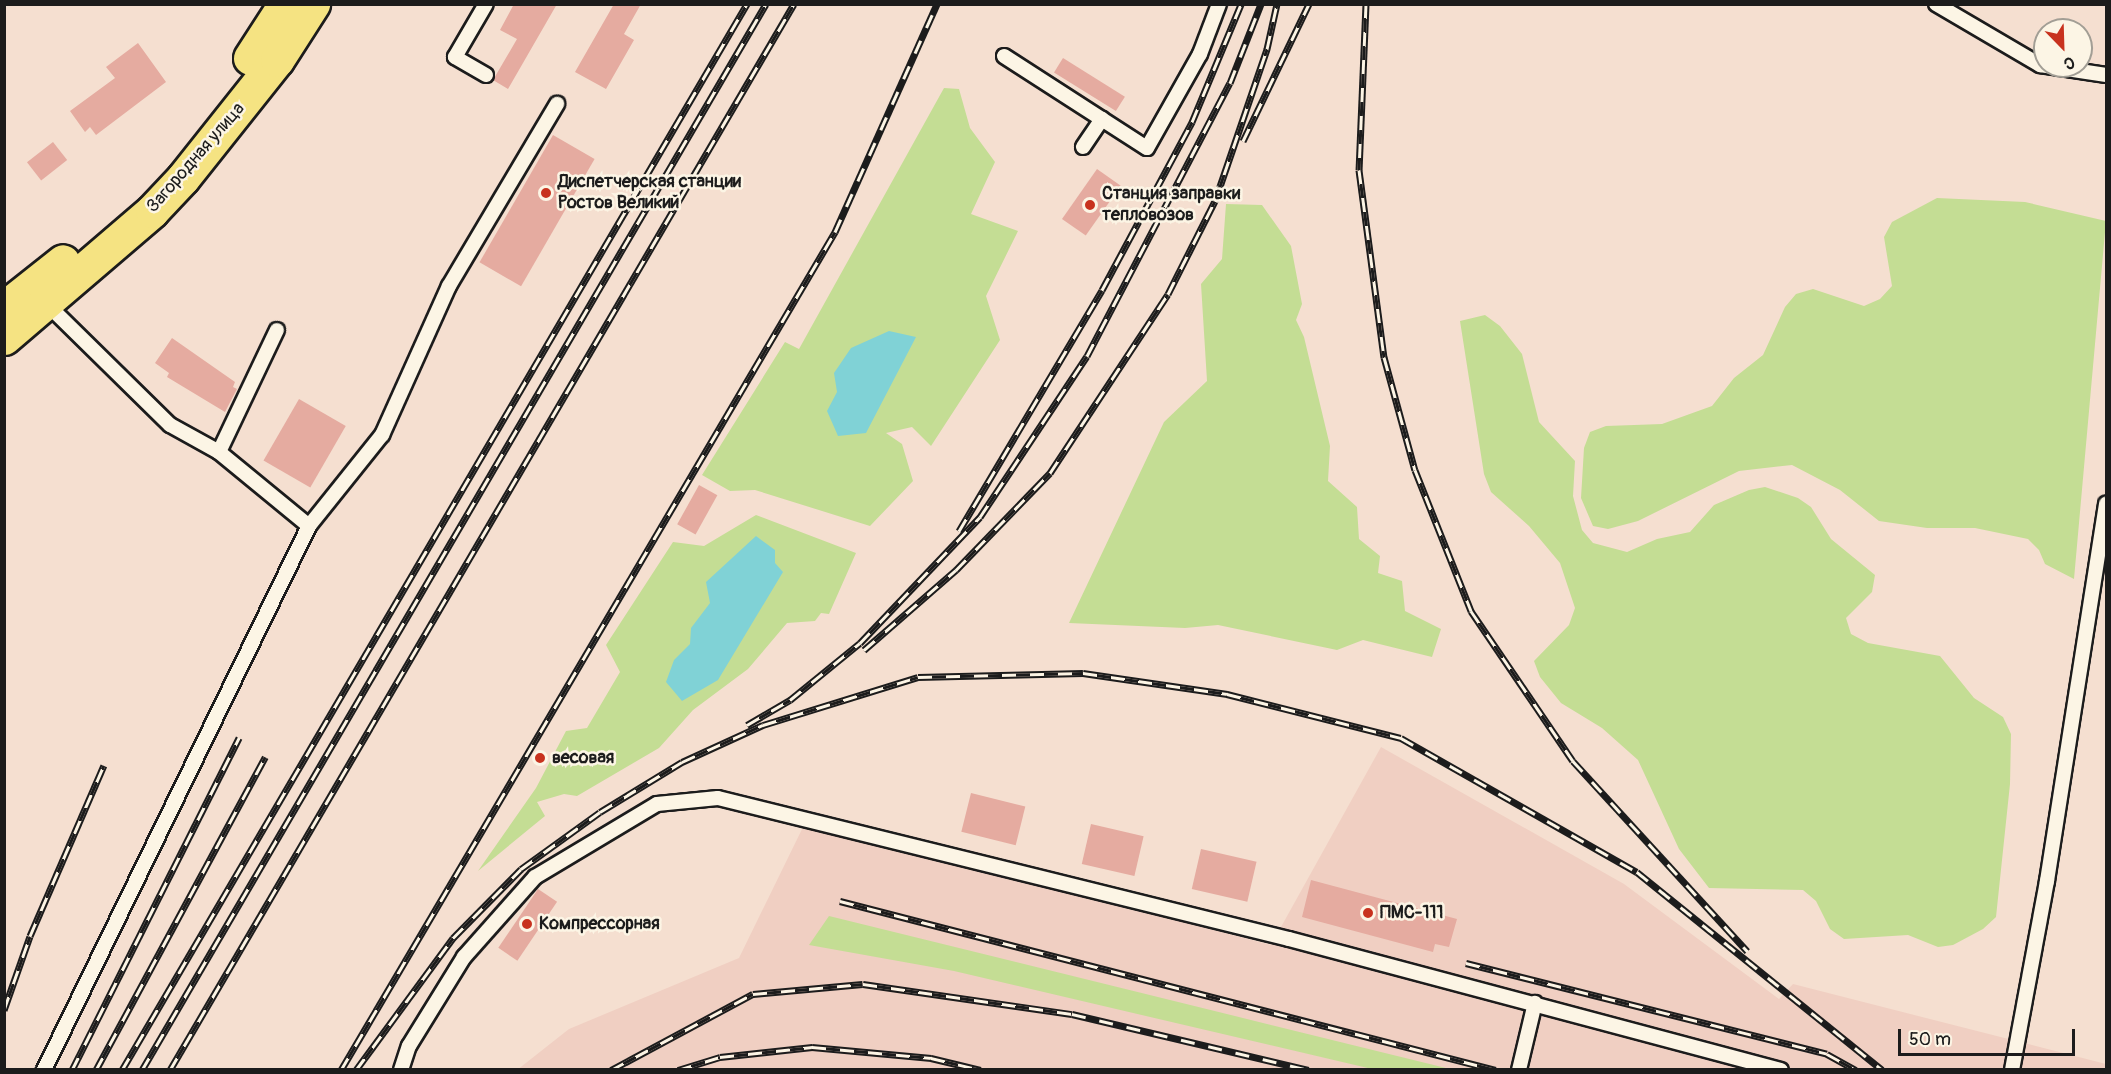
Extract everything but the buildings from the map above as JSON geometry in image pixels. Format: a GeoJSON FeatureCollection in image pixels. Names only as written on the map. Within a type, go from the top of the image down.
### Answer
{"type":"FeatureCollection","features":[{"type":"Feature","properties":{"kind":"highway","name":"Загородная улица"},"geometry":{"type":"LineString","coordinates":[[4,308],[92,236],[150,180],[214,106],[285,4]]}},
{"type":"Feature","properties":{"kind":"highway","name":"Загородная улица"},"geometry":{"type":"LineString","coordinates":[[4,338],[47,304],[183,178],[277,60],[313,4]]}},
{"type":"Feature","properties":{"kind":"lane"},"geometry":{"type":"LineString","coordinates":[[486,4],[455,57],[486,75]]}},
{"type":"Feature","properties":{"kind":"lane"},"geometry":{"type":"LineString","coordinates":[[1004,56],[1147,148],[1200,54],[1219,4]]}},
{"type":"Feature","properties":{"kind":"lane"},"geometry":{"type":"LineString","coordinates":[[1936,4],[2040,65],[2106,75]]}},
{"type":"Feature","properties":{"kind":"lane"},"geometry":{"type":"LineString","coordinates":[[44,1070],[309,526],[382,435],[449,286],[557,104]]}},
{"type":"Feature","properties":{"kind":"lane"},"geometry":{"type":"LineString","coordinates":[[1083,147],[1102,118]]}},
{"type":"Feature","properties":{"kind":"lane"},"geometry":{"type":"LineString","coordinates":[[47,304],[170,425],[219,452],[309,526]]}},
{"type":"Feature","properties":{"kind":"lane"},"geometry":{"type":"LineString","coordinates":[[219,452],[276,330]]}},
{"type":"Feature","properties":{"kind":"lane"},"geometry":{"type":"LineString","coordinates":[[2012,1070],[2047,881],[2106,504]]}},
{"type":"Feature","properties":{"kind":"lane"},"geometry":{"type":"LineString","coordinates":[[401,1070],[409,1046],[464,957],[535,877],[657,804],[718,798],[1535,1003],[1781,1070]]}},
{"type":"Feature","properties":{"kind":"lane"},"geometry":{"type":"LineString","coordinates":[[1519,1070],[1535,1003]]}},
{"type":"Feature","properties":{"kind":"shaded area"},"geometry":{"type":"Polygon","coordinates":[[[1381,747],[1624,884],[1779,999],[1793,984],[2106,1064],[2106,1070],[517,1070],[569,1029],[739,958],[805,823],[1271,945],[1381,747]]]}},
{"type":"Feature","properties":{"kind":"green space"},"geometry":{"type":"Polygon","coordinates":[[[944,88],[959,89],[970,128],[995,162],[971,214],[1018,231],[986,296],[1000,340],[931,446],[912,427],[886,433],[902,444],[913,481],[870,526],[755,490],[730,491],[702,475],[785,342],[799,349],[944,88]]]}},
{"type":"Feature","properties":{"kind":"green space"},"geometry":{"type":"Polygon","coordinates":[[[1937,198],[2025,202],[2106,221],[2074,579],[2045,564],[2039,550],[2028,539],[1975,528],[1927,528],[1879,521],[1840,490],[1792,465],[1739,471],[1638,521],[1608,529],[1593,526],[1581,498],[1584,448],[1590,432],[1606,426],[1662,424],[1712,406],[1734,378],[1763,355],[1785,307],[1796,294],[1813,289],[1864,306],[1880,299],[1892,286],[1884,237],[1892,222],[1937,198]]]}},
{"type":"Feature","properties":{"kind":"green space"},"geometry":{"type":"Polygon","coordinates":[[[1226,204],[1262,205],[1291,246],[1302,304],[1296,320],[1304,337],[1330,446],[1328,481],[1357,507],[1359,539],[1380,556],[1378,573],[1402,581],[1405,611],[1441,629],[1432,657],[1363,640],[1337,650],[1218,625],[1185,628],[1069,623],[1164,422],[1207,381],[1201,284],[1222,259],[1226,204]]]}},
{"type":"Feature","properties":{"kind":"green space"},"geometry":{"type":"Polygon","coordinates":[[[1485,315],[1500,326],[1522,354],[1539,422],[1575,461],[1573,496],[1582,530],[1593,543],[1627,552],[1657,539],[1690,532],[1714,505],[1749,490],[1765,487],[1798,498],[1811,507],[1831,539],[1875,575],[1872,592],[1846,618],[1851,634],[1868,643],[1940,656],[1974,698],[2003,717],[2011,734],[2010,784],[1996,917],[1983,929],[1953,945],[1938,947],[1908,935],[1844,939],[1830,929],[1816,901],[1803,890],[1709,888],[1679,849],[1638,760],[1602,728],[1561,703],[1540,677],[1534,661],[1569,625],[1575,608],[1560,563],[1529,526],[1491,492],[1484,474],[1460,321],[1485,315]]]}},
{"type":"Feature","properties":{"kind":"green space"},"geometry":{"type":"Polygon","coordinates":[[[756,515],[856,553],[829,614],[821,613],[815,621],[787,623],[748,669],[693,710],[659,748],[577,796],[564,794],[537,802],[545,816],[478,871],[536,788],[566,731],[587,728],[620,672],[606,645],[673,542],[704,546],[756,515]]]}},
{"type":"Feature","properties":{"kind":"green space"},"geometry":{"type":"Polygon","coordinates":[[[829,916],[1450,1069],[1372,1069],[954,971],[809,945],[829,916]]]}},
{"type":"Feature","properties":{"kind":"water"},"geometry":{"type":"Polygon","coordinates":[[[889,331],[916,337],[866,433],[838,436],[827,411],[837,392],[834,373],[851,348],[889,331]]]}},
{"type":"Feature","properties":{"kind":"water"},"geometry":{"type":"Polygon","coordinates":[[[756,536],[775,550],[775,563],[783,572],[718,680],[682,701],[666,682],[674,660],[690,644],[691,628],[710,603],[706,582],[756,536]]]}},
{"type":"Feature","properties":{"kind":"railway"},"geometry":{"type":"LineString","coordinates":[[122,1070],[747,4]]}},
{"type":"Feature","properties":{"kind":"railway"},"geometry":{"type":"LineString","coordinates":[[142,1070],[766,4]]}},
{"type":"Feature","properties":{"kind":"railway"},"geometry":{"type":"LineString","coordinates":[[170,1070],[794,4]]}},
{"type":"Feature","properties":{"kind":"railway"},"geometry":{"type":"LineString","coordinates":[[341,1070],[835,232],[937,4]]}},
{"type":"Feature","properties":{"kind":"railway"},"geometry":{"type":"LineString","coordinates":[[959,531],[1102,290],[1192,122],[1241,4]]}},
{"type":"Feature","properties":{"kind":"railway"},"geometry":{"type":"LineString","coordinates":[[747,725],[790,700],[860,643],[980,517],[1087,356],[1230,83],[1261,4]]}},
{"type":"Feature","properties":{"kind":"railway"},"geometry":{"type":"LineString","coordinates":[[864,650],[956,570],[1050,473],[1168,294],[1215,201],[1267,49],[1277,4]]}},
{"type":"Feature","properties":{"kind":"railway"},"geometry":{"type":"LineString","coordinates":[[1243,141],[1309,4]]}},
{"type":"Feature","properties":{"kind":"railway"},"geometry":{"type":"LineString","coordinates":[[1366,4],[1359,170],[1384,357],[1415,470],[1471,611],[1573,761],[1747,951]]}},
{"type":"Feature","properties":{"kind":"railway"},"geometry":{"type":"LineString","coordinates":[[356,1070],[453,938],[521,869],[600,812],[682,762],[763,725],[918,677],[1083,673],[1227,694],[1401,738],[1637,872],[1882,1070]]}},
{"type":"Feature","properties":{"kind":"railway"},"geometry":{"type":"LineString","coordinates":[[72,1070],[239,738]]}},
{"type":"Feature","properties":{"kind":"railway"},"geometry":{"type":"LineString","coordinates":[[96,1070],[265,757]]}},
{"type":"Feature","properties":{"kind":"railway"},"geometry":{"type":"LineString","coordinates":[[4,1010],[30,936],[104,765]]}},
{"type":"Feature","properties":{"kind":"railway"},"geometry":{"type":"LineString","coordinates":[[840,901],[1496,1070]]}},
{"type":"Feature","properties":{"kind":"railway"},"geometry":{"type":"LineString","coordinates":[[1466,963],[1827,1054],[1856,1070]]}},
{"type":"Feature","properties":{"kind":"railway"},"geometry":{"type":"LineString","coordinates":[[611,1070],[753,994],[863,984],[1072,1014],[1308,1070]]}},
{"type":"Feature","properties":{"kind":"railway"},"geometry":{"type":"LineString","coordinates":[[678,1070],[720,1057],[812,1047],[931,1058],[981,1070]]}},
{"type":"Feature","properties":{"kind":"place","name":"Диспетчерская станции Ростов Великий"},"geometry":{"type":"Point","coordinates":[546,193]}},
{"type":"Feature","properties":{"kind":"place","name":"Станция заправки тепловозов"},"geometry":{"type":"Point","coordinates":[1090,205]}},
{"type":"Feature","properties":{"kind":"place","name":"весовая"},"geometry":{"type":"Point","coordinates":[540,758]}},
{"type":"Feature","properties":{"kind":"place","name":"ПМС-111"},"geometry":{"type":"Point","coordinates":[1368,913]}},
{"type":"Feature","properties":{"kind":"place","name":"Компрессорная"},"geometry":{"type":"Point","coordinates":[527,924]}}]}
